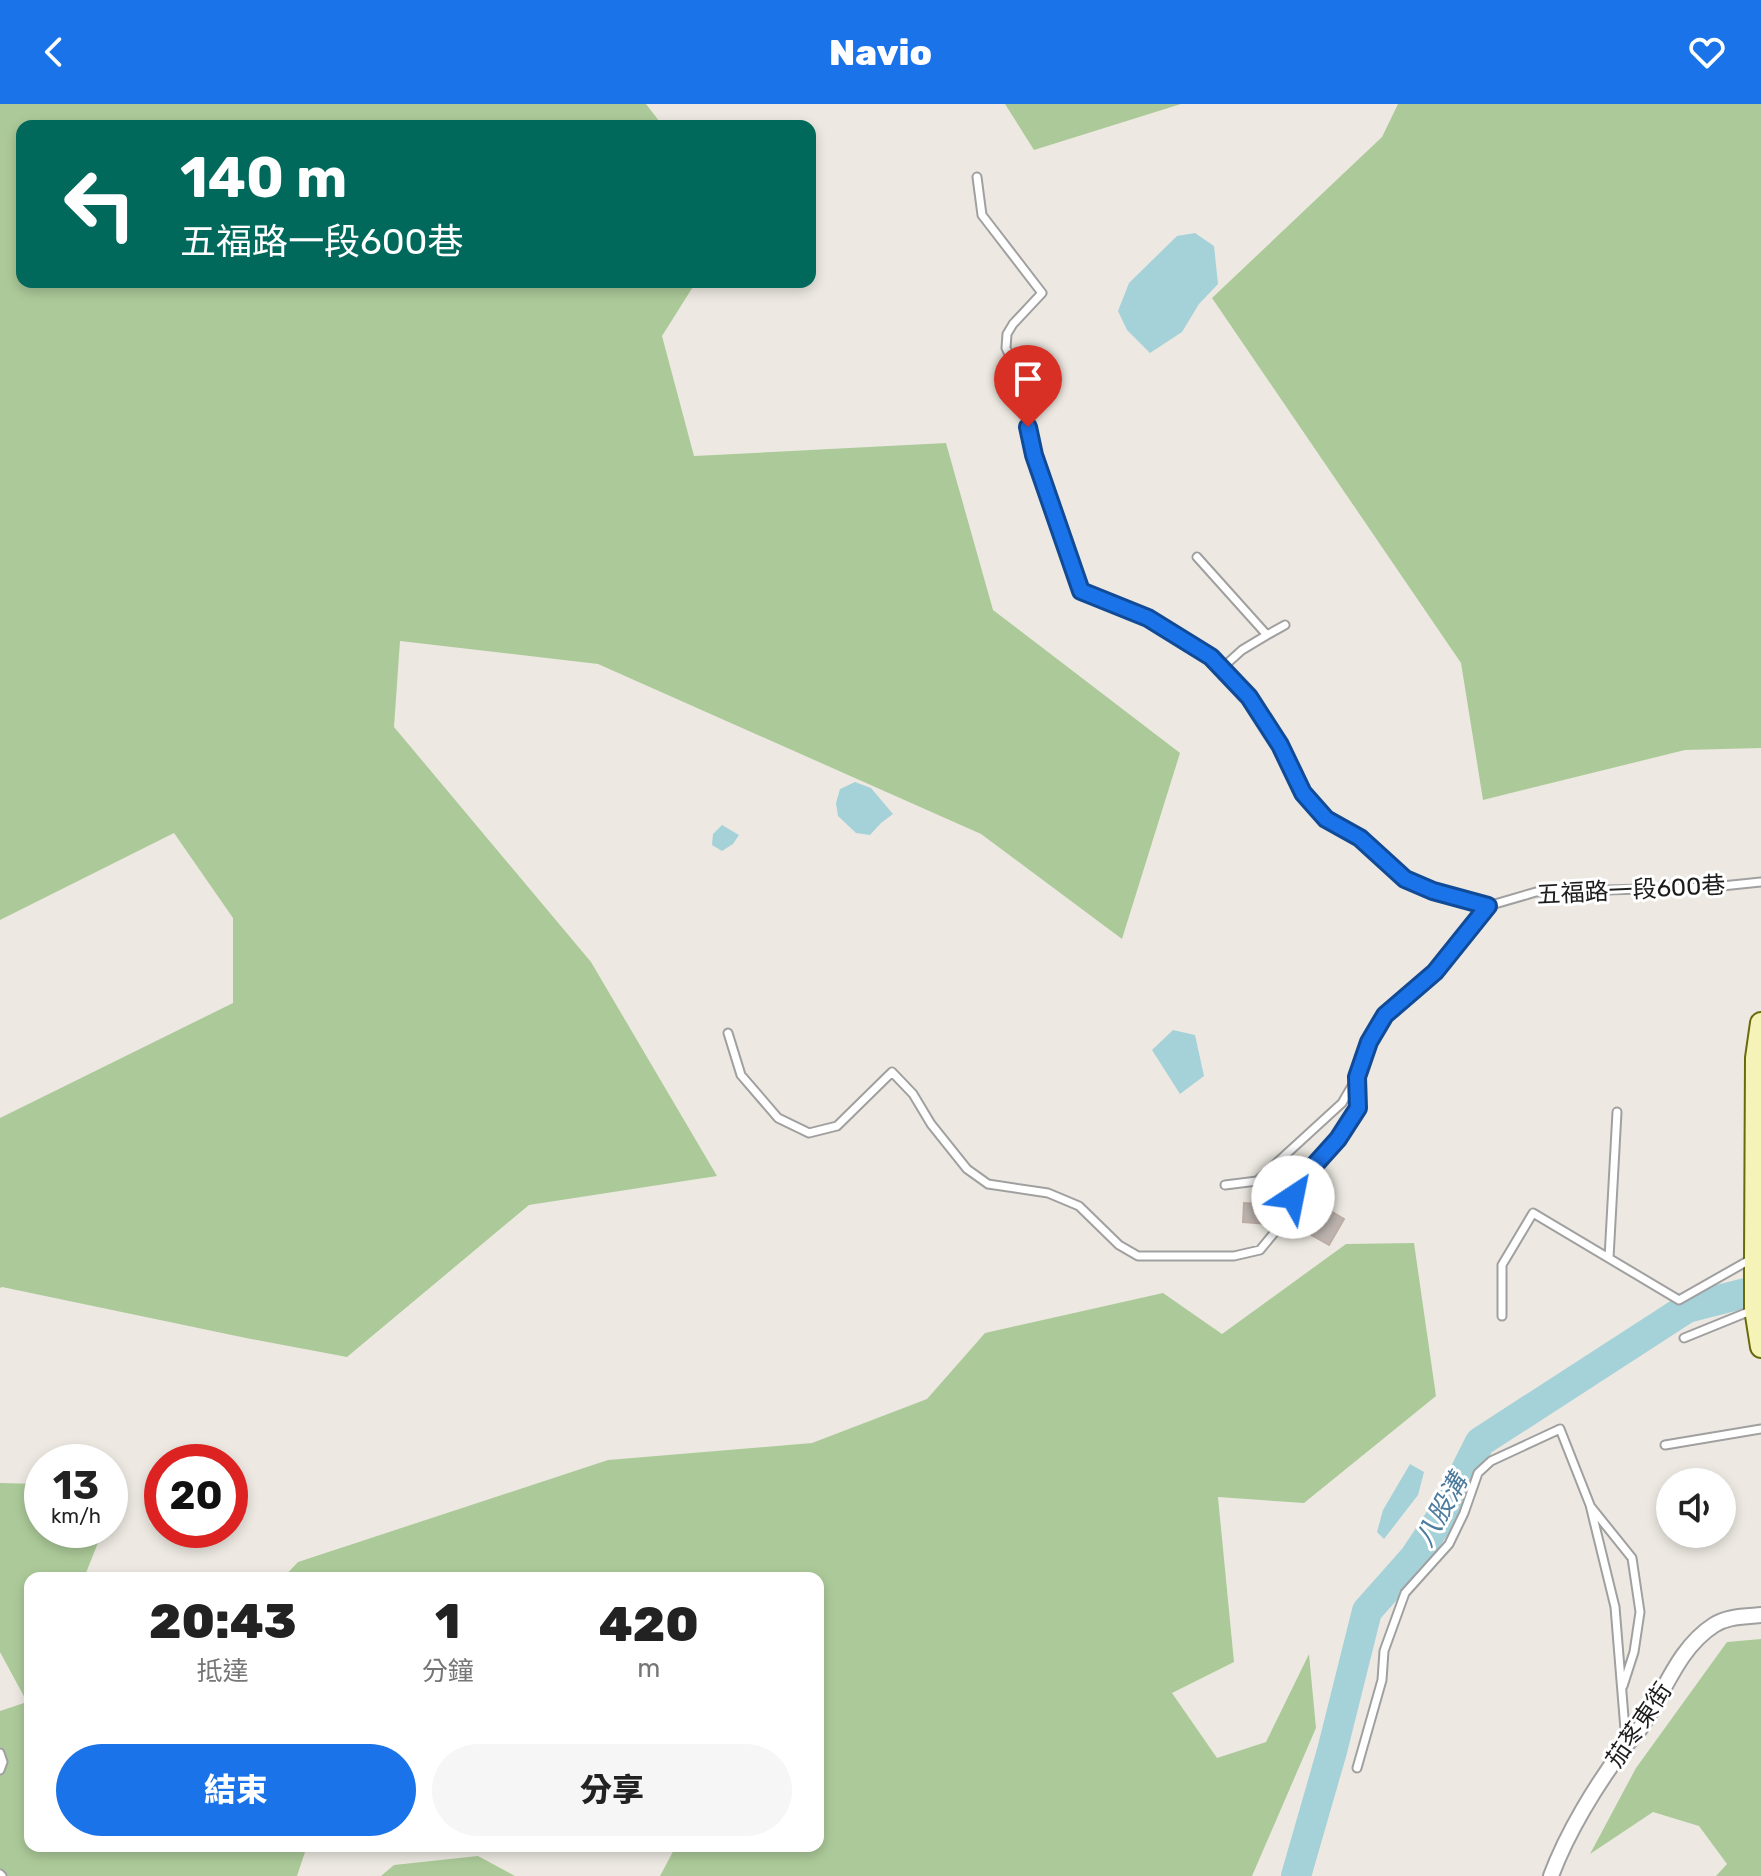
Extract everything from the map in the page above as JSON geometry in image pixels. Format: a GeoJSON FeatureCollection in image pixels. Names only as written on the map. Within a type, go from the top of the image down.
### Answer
{"type":"FeatureCollection","features":[{"type":"Feature","properties":{"kind":"main road"},"geometry":{"type":"LineString","coordinates":[[1761,1023],[1756,1058],[1755,1257],[1755,1309],[1761,1347]]}},
{"type":"Feature","properties":{"kind":"street","name":"茄苳東街"},"geometry":{"type":"LineString","coordinates":[[1551,1876],[1560,1851],[1606,1773],[1635,1736],[1695,1640],[1715,1624],[1732,1617],[1761,1615]]}},
{"type":"Feature","properties":{"kind":"lane"},"geometry":{"type":"LineString","coordinates":[[977,177],[982,215],[1042,293],[1007,334],[1006,348],[1016,369],[1034,455],[1081,591],[1148,618],[1211,657],[1249,697],[1280,745],[1303,793],[1326,819],[1360,838],[1405,879],[1433,891],[1488,906],[1435,972],[1385,1015],[1369,1042],[1357,1077],[1342,1103],[1257,1181],[1225,1185]]}},
{"type":"Feature","properties":{"kind":"lane"},"geometry":{"type":"LineString","coordinates":[[1197,557],[1267,635]]}},
{"type":"Feature","properties":{"kind":"lane"},"geometry":{"type":"LineString","coordinates":[[1222,668],[1242,650],[1285,625]]}},
{"type":"Feature","properties":{"kind":"lane","name":"五福路一段600巷"},"geometry":{"type":"LineString","coordinates":[[1488,906],[1536,892],[1712,887],[1761,882]]}},
{"type":"Feature","properties":{"kind":"lane"},"geometry":{"type":"LineString","coordinates":[[728,1033],[741,1075],[778,1118],[809,1133],[837,1126],[892,1072],[913,1094],[931,1124],[967,1169],[988,1184],[1048,1193],[1079,1206],[1119,1245],[1138,1256],[1234,1256],[1260,1250],[1274,1233],[1302,1179],[1338,1139],[1358,1108],[1357,1077]]}},
{"type":"Feature","properties":{"kind":"lane"},"geometry":{"type":"LineString","coordinates":[[1609,1258],[1617,1112]]}},
{"type":"Feature","properties":{"kind":"lane"},"geometry":{"type":"LineString","coordinates":[[1502,1316],[1502,1265],[1533,1213],[1679,1300],[1755,1257]]}},
{"type":"Feature","properties":{"kind":"lane"},"geometry":{"type":"LineString","coordinates":[[1684,1338],[1755,1309]]}},
{"type":"Feature","properties":{"kind":"lane"},"geometry":{"type":"LineString","coordinates":[[1357,1768],[1382,1680],[1384,1651],[1405,1593],[1449,1544],[1478,1473],[1491,1461],[1560,1429],[1590,1505],[1615,1607],[1626,1745]]}},
{"type":"Feature","properties":{"kind":"lane"},"geometry":{"type":"LineString","coordinates":[[1665,1445],[1761,1429]]}},
{"type":"Feature","properties":{"kind":"lane"},"geometry":{"type":"LineString","coordinates":[[1590,1505],[1632,1558],[1640,1612],[1634,1652],[1621,1692]]}},
{"type":"Feature","properties":{"kind":"lane"},"geometry":{"type":"LineString","coordinates":[[0,1753],[3,1762],[0,1770]]}},
{"type":"Feature","properties":{"kind":"green space"},"geometry":{"type":"Polygon","coordinates":[[[0,104],[646,104],[658,120],[16,120],[16,288],[692,288],[662,336],[694,456],[946,443],[993,610],[1180,753],[1122,939],[981,834],[598,664],[400,641],[394,727],[591,962],[717,1176],[529,1205],[347,1357],[0,1288],[0,1118],[233,1003],[233,918],[174,833],[0,920],[0,104]]]}},
{"type":"Feature","properties":{"kind":"green space"},"geometry":{"type":"Polygon","coordinates":[[[1005,104],[1181,104],[1034,150],[1005,104]]]}},
{"type":"Feature","properties":{"kind":"green space"},"geometry":{"type":"Polygon","coordinates":[[[1398,104],[1761,104],[1761,748],[1685,750],[1483,800],[1461,663],[1212,298],[1382,137],[1398,104]]]}},
{"type":"Feature","properties":{"kind":"green space"},"geometry":{"type":"Polygon","coordinates":[[[1414,1243],[1436,1396],[1304,1503],[1218,1497],[1234,1662],[1172,1693],[1217,1758],[1266,1742],[1309,1654],[1316,1728],[1252,1876],[660,1876],[673,1852],[824,1852],[824,1572],[289,1572],[298,1562],[608,1460],[812,1443],[927,1399],[985,1333],[1163,1293],[1222,1334],[1346,1244],[1414,1243]]]}},
{"type":"Feature","properties":{"kind":"green space"},"geometry":{"type":"Polygon","coordinates":[[[0,1483],[24,1484],[24,1548],[96,1548],[86,1572],[24,1572],[24,1696],[0,1652],[0,1483]]]}},
{"type":"Feature","properties":{"kind":"green space"},"geometry":{"type":"Polygon","coordinates":[[[1761,1639],[1761,1876],[1716,1876],[1727,1864],[1699,1826],[1653,1812],[1590,1854],[1636,1768],[1727,1642],[1761,1639]]]}},
{"type":"Feature","properties":{"kind":"green space"},"geometry":{"type":"Polygon","coordinates":[[[24,1703],[24,1852],[305,1852],[297,1876],[0,1876],[0,1711],[24,1703]]]}},
{"type":"Feature","properties":{"kind":"green space"},"geometry":{"type":"Polygon","coordinates":[[[478,1856],[515,1876],[381,1876],[394,1865],[478,1856]]]}},
{"type":"Feature","properties":{"kind":"water"},"geometry":{"type":"Polygon","coordinates":[[[1195,233],[1214,246],[1218,284],[1199,304],[1182,332],[1150,353],[1127,330],[1118,311],[1129,283],[1177,236],[1195,233]]]}},
{"type":"Feature","properties":{"kind":"water"},"geometry":{"type":"Polygon","coordinates":[[[855,782],[871,788],[893,814],[870,835],[856,833],[838,816],[836,803],[840,789],[855,782]]]}},
{"type":"Feature","properties":{"kind":"water"},"geometry":{"type":"Polygon","coordinates":[[[722,825],[739,835],[733,844],[722,851],[712,845],[713,834],[722,825]]]}},
{"type":"Feature","properties":{"kind":"water"},"geometry":{"type":"Polygon","coordinates":[[[1173,1030],[1195,1035],[1204,1076],[1180,1094],[1152,1050],[1173,1030]]]}},
{"type":"Feature","properties":{"kind":"water"},"geometry":{"type":"Polygon","coordinates":[[[1410,1464],[1424,1472],[1418,1495],[1384,1539],[1377,1532],[1383,1510],[1410,1464]]]}},
{"type":"Feature","properties":{"kind":"building"},"geometry":{"type":"Polygon","coordinates":[[[1309,1198],[1344,1219],[1329,1245],[1294,1225],[1309,1198]]]}},
{"type":"Feature","properties":{"kind":"building"},"geometry":{"type":"Polygon","coordinates":[[[1244,1203],[1270,1205],[1269,1224],[1243,1222],[1244,1203]]]}},
{"type":"Feature","properties":{"kind":"waterway","name":"八股溝"},"geometry":{"type":"LineString","coordinates":[[1296,1876],[1332,1751],[1367,1611],[1414,1558],[1444,1513],[1480,1442],[1687,1308],[1761,1289]]}},
{"type":"Feature","properties":{"kind":"route"},"geometry":{"type":"LineString","coordinates":[[1028,427],[1034,455],[1081,591],[1148,618],[1211,657],[1249,697],[1280,745],[1303,793],[1326,819],[1360,838],[1405,879],[1433,891],[1488,906],[1435,972],[1385,1015],[1369,1042],[1357,1077],[1358,1108],[1338,1139],[1302,1179],[1293,1197]]}}]}
